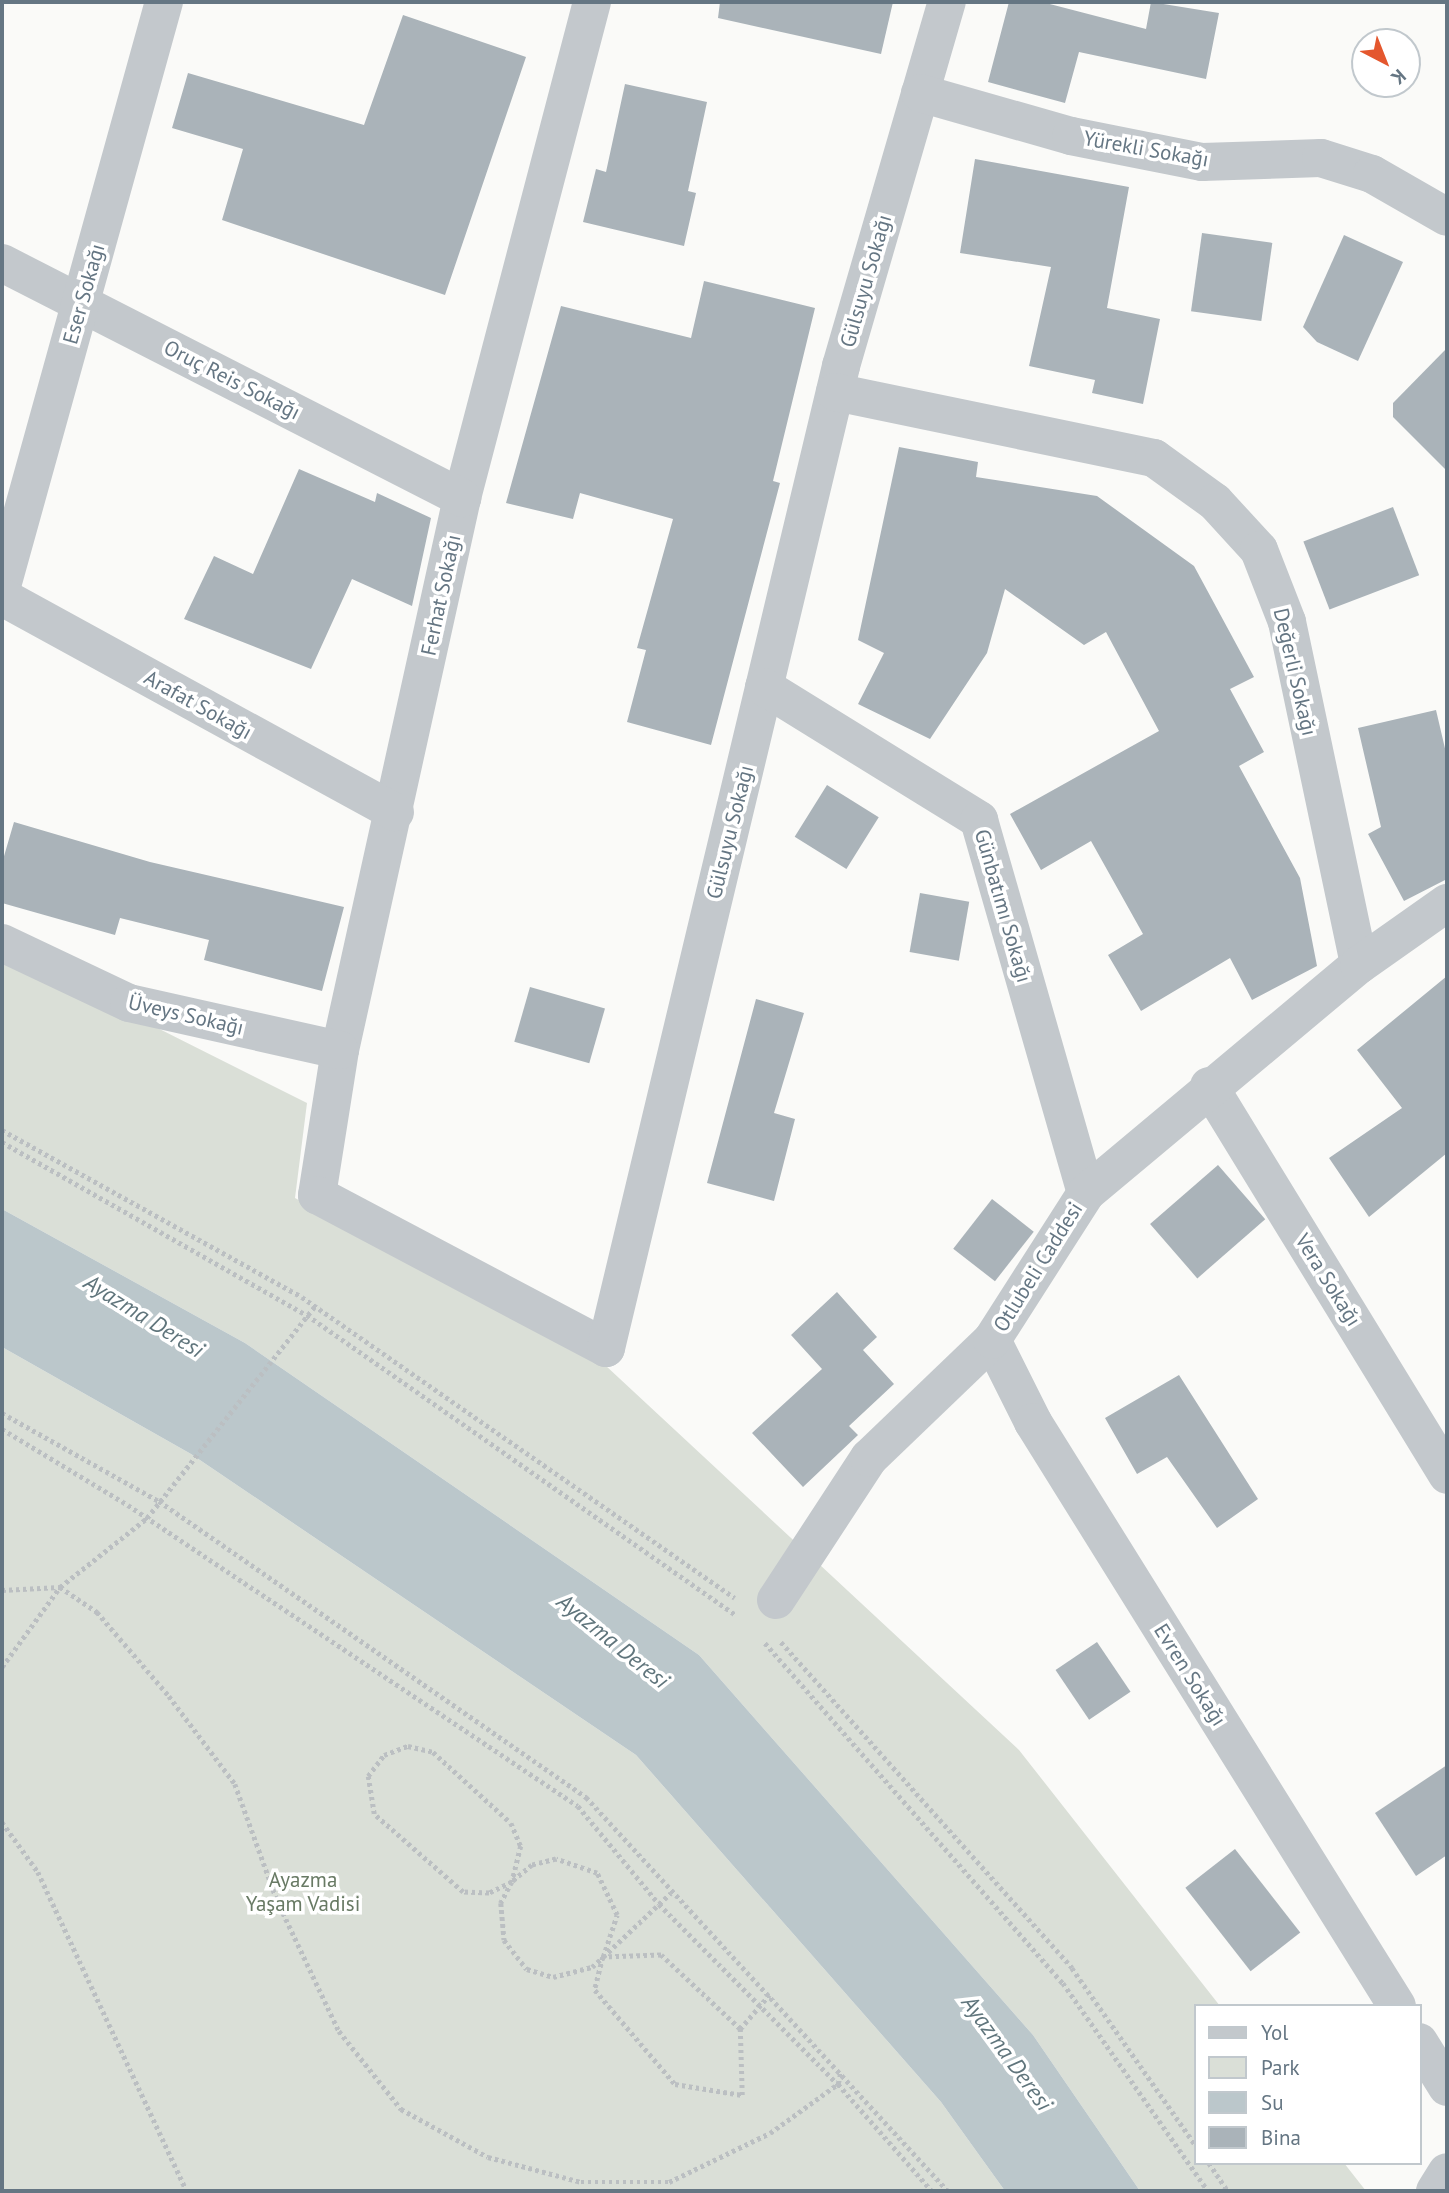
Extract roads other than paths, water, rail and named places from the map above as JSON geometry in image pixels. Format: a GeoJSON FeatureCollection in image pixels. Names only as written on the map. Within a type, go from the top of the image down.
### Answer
{"type":"FeatureCollection","features":[{"type":"Feature","properties":{"kind":"street","name":"Eser Sokağı"},"geometry":{"type":"LineString","coordinates":[[2,586],[164,2]]}},
{"type":"Feature","properties":{"kind":"street","name":"Ferhat Sokağı"},"geometry":{"type":"LineString","coordinates":[[317,1195],[340,1050],[395,812],[462,498],[592,2]]}},
{"type":"Feature","properties":{"kind":"street","name":"Gülsuyu Sokağı"},"geometry":{"type":"LineString","coordinates":[[317,1195],[606,1348],[835,392],[947,2]]}},
{"type":"Feature","properties":{"kind":"street","name":"Yürekli Sokağı"},"geometry":{"type":"LineString","coordinates":[[920,93],[1071,136],[1202,162],[1321,158],[1372,174],[1447,217]]}},
{"type":"Feature","properties":{"kind":"street","name":"Oruç Reis Sokağı"},"geometry":{"type":"LineString","coordinates":[[2,263],[462,498]]}},
{"type":"Feature","properties":{"kind":"street","name":"Değerli Sokağı"},"geometry":{"type":"LineString","coordinates":[[835,392],[1154,458],[1215,502],[1259,550],[1287,622],[1359,965]]}},
{"type":"Feature","properties":{"kind":"street","name":"Arafat Sokağı"},"geometry":{"type":"LineString","coordinates":[[2,597],[395,812]]}},
{"type":"Feature","properties":{"kind":"street","name":"Günbatımı Sokağı"},"geometry":{"type":"LineString","coordinates":[[764,687],[979,820],[1086,1193]]}},
{"type":"Feature","properties":{"kind":"street","name":"Otlubeli Caddesi"},"geometry":{"type":"LineString","coordinates":[[759,1614],[869,1458],[992,1340],[1086,1193],[1209,1086],[1359,965],[1447,903]]}},
{"type":"Feature","properties":{"kind":"street","name":"Üveys Sokağı"},"geometry":{"type":"LineString","coordinates":[[2,943],[129,1003],[340,1050]]}},
{"type":"Feature","properties":{"kind":"street","name":"Vera Sokağı"},"geometry":{"type":"LineString","coordinates":[[1209,1086],[1447,1475]]}},
{"type":"Feature","properties":{"kind":"street","name":"Evren Sokağı"},"geometry":{"type":"LineString","coordinates":[[992,1340],[1033,1422],[1395,2004]]}},
{"type":"Feature","properties":{"kind":"street"},"geometry":{"type":"LineString","coordinates":[[1421,2045],[1447,2087]]}},
{"type":"Feature","properties":{"kind":"street"},"geometry":{"type":"LineString","coordinates":[[1435,2191],[1447,2172]]}},
{"type":"Feature","properties":{"kind":"water","name":"Ayazma Deresi"},"geometry":{"type":"Polygon","coordinates":[[[2,1209],[245,1343],[699,1655],[1033,2035],[1140,2191],[1005,2191],[941,2102],[636,1755],[191,1454],[2,1347],[2,1209]]]}},
{"type":"Feature","properties":{"kind":"park label","name":"Ayazma Yaşam Vadisi"},"geometry":{"type":"Point","coordinates":[303,1892]}}]}
